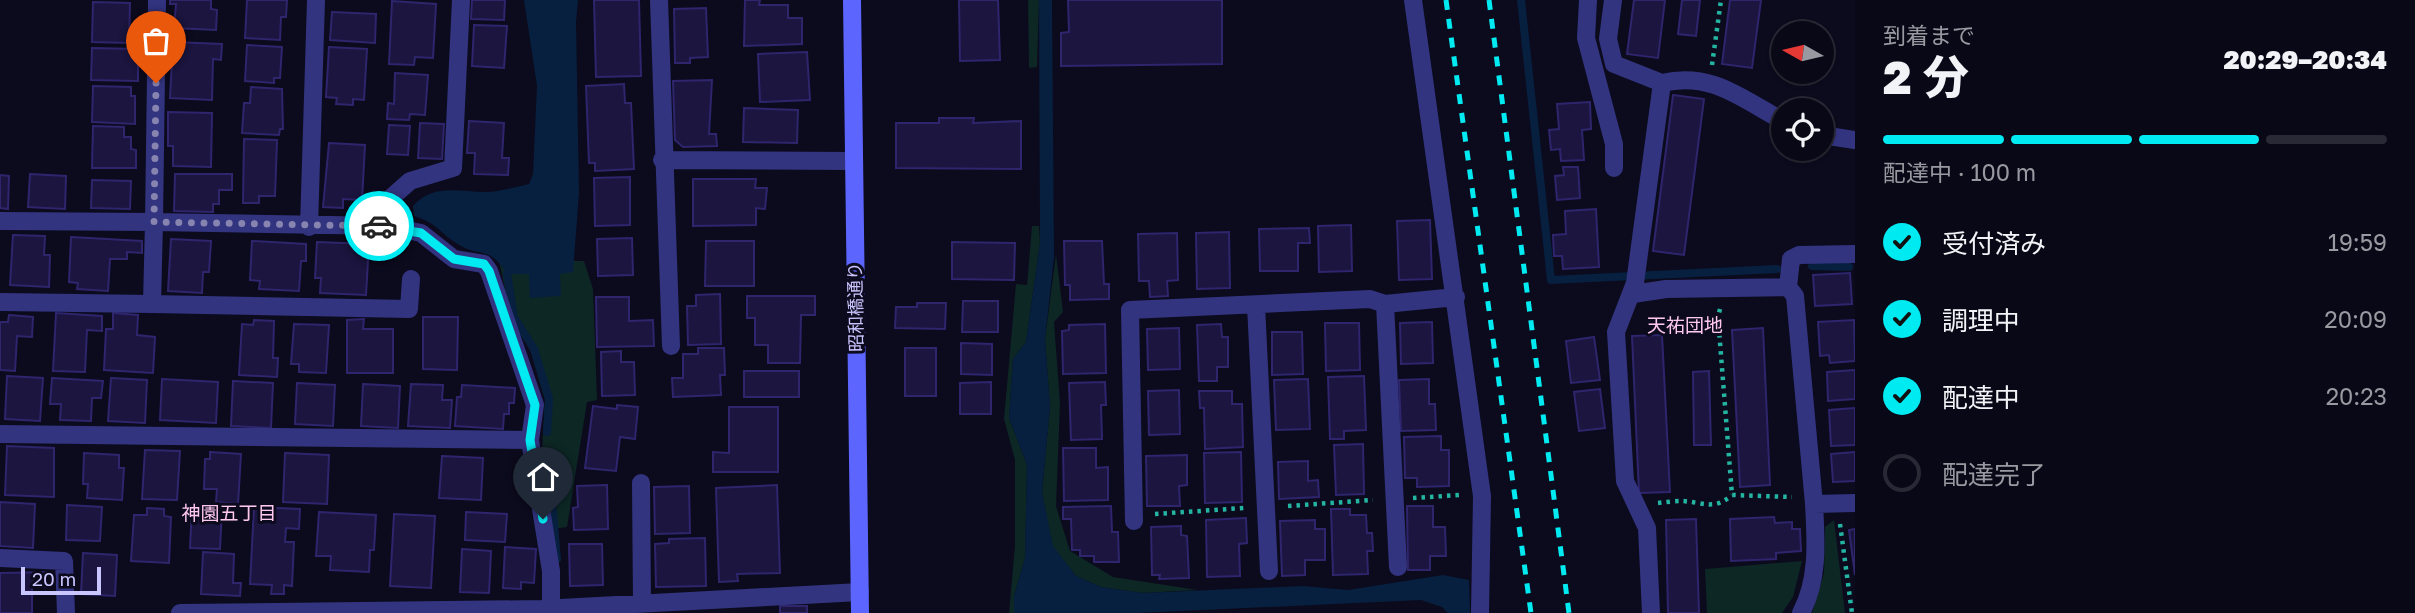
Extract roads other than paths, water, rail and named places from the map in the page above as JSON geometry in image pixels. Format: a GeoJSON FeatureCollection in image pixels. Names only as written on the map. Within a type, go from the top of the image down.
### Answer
{"type":"FeatureCollection","features":[{"type":"Feature","properties":{"kind":"main road","name":"昭和橋通り"},"geometry":{"type":"LineString","coordinates":[[852,0],[852,161],[860,613]]}},
{"type":"Feature","properties":{"kind":"street"},"geometry":{"type":"LineString","coordinates":[[152,304],[158,0]]}},
{"type":"Feature","properties":{"kind":"street"},"geometry":{"type":"LineString","coordinates":[[309,227],[316,0]]}},
{"type":"Feature","properties":{"kind":"street"},"geometry":{"type":"LineString","coordinates":[[388,226],[392,197],[410,181],[453,168],[461,0]]}},
{"type":"Feature","properties":{"kind":"street"},"geometry":{"type":"LineString","coordinates":[[659,0],[662,160],[671,346]]}},
{"type":"Feature","properties":{"kind":"street"},"geometry":{"type":"LineString","coordinates":[[1413,0],[1482,496],[1480,613]]}},
{"type":"Feature","properties":{"kind":"street"},"geometry":{"type":"LineString","coordinates":[[1588,0],[1586,38],[1614,144],[1614,168]]}},
{"type":"Feature","properties":{"kind":"street"},"geometry":{"type":"LineString","coordinates":[[1613,0],[1608,39],[1614,64],[1662,83],[1685,77],[1710,82],[1771,115]]}},
{"type":"Feature","properties":{"kind":"street"},"geometry":{"type":"LineString","coordinates":[[1651,613],[1647,528],[1625,481],[1616,332],[1636,282],[1662,83]]}},
{"type":"Feature","properties":{"kind":"street"},"geometry":{"type":"LineString","coordinates":[[1834,137],[1855,140]]}},
{"type":"Feature","properties":{"kind":"street"},"geometry":{"type":"LineString","coordinates":[[662,160],[852,161]]}},
{"type":"Feature","properties":{"kind":"street"},"geometry":{"type":"LineString","coordinates":[[0,221],[388,226],[421,233],[454,259],[484,264],[489,271],[535,405],[530,440],[551,571],[545,610]]}},
{"type":"Feature","properties":{"kind":"street"},"geometry":{"type":"LineString","coordinates":[[1801,613],[1811,587],[1816,554],[1795,296],[1788,287],[1791,259],[1799,255],[1855,254]]}},
{"type":"Feature","properties":{"kind":"street"},"geometry":{"type":"LineString","coordinates":[[0,302],[409,309],[411,279]]}},
{"type":"Feature","properties":{"kind":"street"},"geometry":{"type":"LineString","coordinates":[[1636,282],[1666,289],[1788,287]]}},
{"type":"Feature","properties":{"kind":"street"},"geometry":{"type":"LineString","coordinates":[[1134,518],[1130,310],[1370,299],[1385,304],[1456,297]]}},
{"type":"Feature","properties":{"kind":"street"},"geometry":{"type":"LineString","coordinates":[[1256,304],[1269,571]]}},
{"type":"Feature","properties":{"kind":"street"},"geometry":{"type":"LineString","coordinates":[[1385,304],[1398,567]]}},
{"type":"Feature","properties":{"kind":"street"},"geometry":{"type":"LineString","coordinates":[[0,434],[530,440]]}},
{"type":"Feature","properties":{"kind":"street"},"geometry":{"type":"LineString","coordinates":[[641,483],[642,604]]}},
{"type":"Feature","properties":{"kind":"street"},"geometry":{"type":"LineString","coordinates":[[1814,505],[1846,504]]}},
{"type":"Feature","properties":{"kind":"street"},"geometry":{"type":"LineString","coordinates":[[0,558],[64,561],[66,613]]}},
{"type":"Feature","properties":{"kind":"street"},"geometry":{"type":"LineString","coordinates":[[180,613],[545,610],[642,604],[699,607],[860,592]]}},
{"type":"Feature","properties":{"kind":"water"},"geometry":{"type":"Polygon","coordinates":[[[524,0],[578,0],[576,22],[579,193],[573,272],[560,274],[561,296],[530,298],[529,274],[507,274],[489,255],[464,247],[433,225],[414,216],[413,206],[438,191],[490,192],[529,184],[533,174],[537,86],[524,0]]]}},
{"type":"Feature","properties":{"kind":"water"},"geometry":{"type":"Polygon","coordinates":[[[1039,0],[1052,0],[1054,257],[1045,339],[1050,407],[1042,492],[1053,546],[1076,576],[1101,587],[1143,593],[1303,586],[1348,590],[1443,575],[1469,580],[1470,613],[1448,613],[1442,607],[1421,600],[1136,613],[1014,613],[1014,596],[1025,558],[1027,465],[1009,418],[1013,359],[1026,342],[1040,243],[1039,0]]]}},
{"type":"Feature","properties":{"kind":"waterway"},"geometry":{"type":"LineString","coordinates":[[1521,0],[1551,280],[1777,269]]}},
{"type":"Feature","properties":{"kind":"waterway"},"geometry":{"type":"LineString","coordinates":[[1812,266],[1849,267]]}},
{"type":"Feature","properties":{"kind":"waterway"},"geometry":{"type":"LineString","coordinates":[[507,274],[514,317],[534,349],[549,399],[547,432]]}},
{"type":"Feature","properties":{"kind":"waterway"},"geometry":{"type":"LineString","coordinates":[[552,502],[557,559]]}},
{"type":"Feature","properties":{"kind":"railway"},"geometry":{"type":"LineString","coordinates":[[1446,0],[1531,613]]}},
{"type":"Feature","properties":{"kind":"railway"},"geometry":{"type":"LineString","coordinates":[[1489,0],[1569,613]]}},
{"type":"Feature","properties":{"kind":"district","name":"天祐団地"},"geometry":{"type":"Point","coordinates":[1685,324]}},
{"type":"Feature","properties":{"kind":"district","name":"神園五丁目"},"geometry":{"type":"Point","coordinates":[229,512]}}]}
